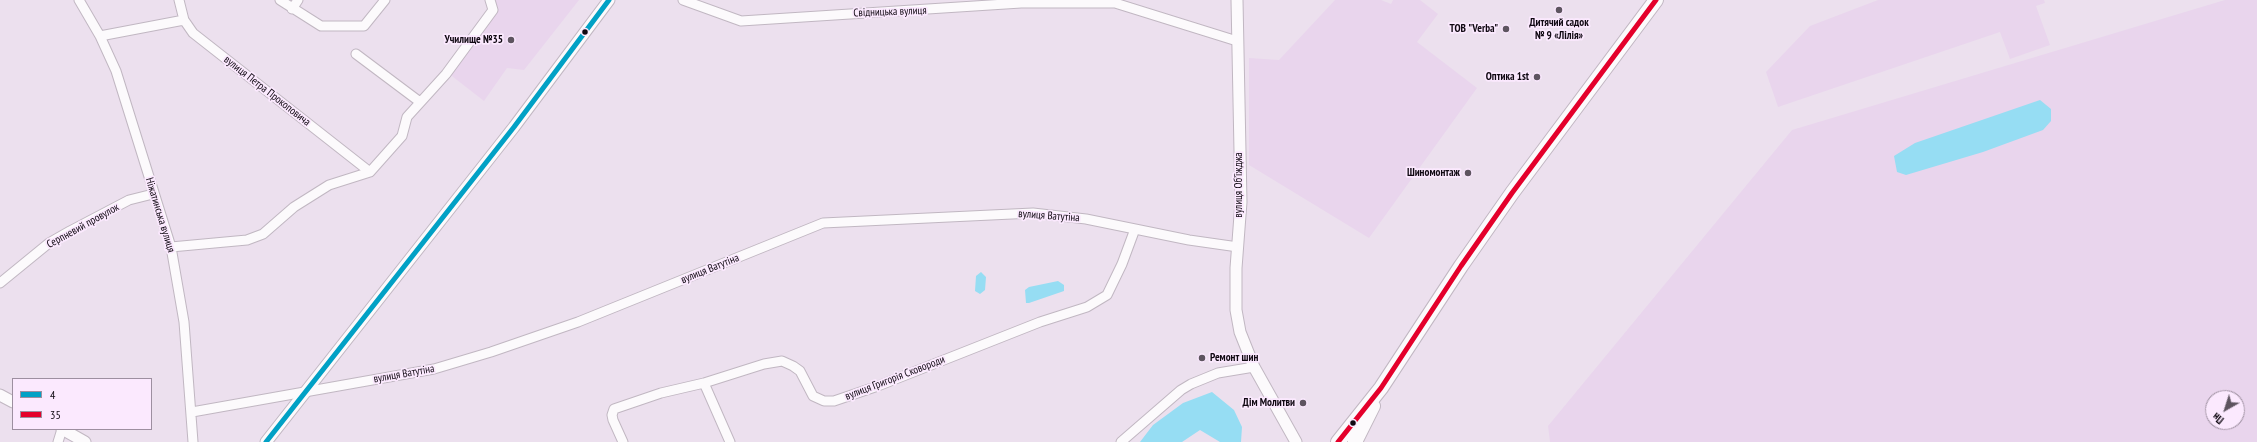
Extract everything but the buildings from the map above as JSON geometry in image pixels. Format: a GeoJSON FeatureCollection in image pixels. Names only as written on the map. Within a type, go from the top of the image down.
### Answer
{"type":"FeatureCollection","features":[{"type":"Feature","properties":{"kind":"main road"},"geometry":{"type":"LineString","coordinates":[[1338,442],[1381,388],[1461,266],[1512,193],[1656,0]]}},
{"type":"Feature","properties":{"kind":"main road"},"geometry":{"type":"LineString","coordinates":[[1355,442],[1381,388]]}},
{"type":"Feature","properties":{"kind":"street","name":"Ніжатинська вулиця"},"geometry":{"type":"LineString","coordinates":[[79,0],[100,36],[116,70],[153,194],[171,247],[184,322],[192,412],[193,442]]}},
{"type":"Feature","properties":{"kind":"street","name":"вулиця Петра Прокоповича"},"geometry":{"type":"LineString","coordinates":[[179,0],[184,20],[194,33],[370,172]]}},
{"type":"Feature","properties":{"kind":"street"},"geometry":{"type":"LineString","coordinates":[[280,0],[320,26],[364,26],[385,0]]}},
{"type":"Feature","properties":{"kind":"street"},"geometry":{"type":"LineString","coordinates":[[292,9],[298,0]]}},
{"type":"Feature","properties":{"kind":"street"},"geometry":{"type":"LineString","coordinates":[[171,247],[247,240],[263,234],[294,207],[329,185],[370,172],[402,136],[407,117],[446,74],[493,10],[490,0]]}},
{"type":"Feature","properties":{"kind":"street"},"geometry":{"type":"LineString","coordinates":[[266,442],[514,127],[609,0]]}},
{"type":"Feature","properties":{"kind":"street","name":"Свідницька вулиця"},"geometry":{"type":"LineString","coordinates":[[683,0],[741,21],[1021,3],[1115,3],[1238,41]]}},
{"type":"Feature","properties":{"kind":"street","name":"вулиця Обʼїжджа"},"geometry":{"type":"LineString","coordinates":[[1237,0],[1241,202],[1235,295],[1236,310],[1240,332],[1254,367],[1297,440]]}},
{"type":"Feature","properties":{"kind":"street"},"geometry":{"type":"LineString","coordinates":[[100,36],[184,20]]}},
{"type":"Feature","properties":{"kind":"street"},"geometry":{"type":"LineString","coordinates":[[356,54],[420,102]]}},
{"type":"Feature","properties":{"kind":"street","name":"Серпневий провулок"},"geometry":{"type":"LineString","coordinates":[[0,283],[6,276],[49,243],[130,200],[153,194]]}},
{"type":"Feature","properties":{"kind":"street","name":"вулиця Ватутіна"},"geometry":{"type":"LineString","coordinates":[[192,412],[434,369],[491,352],[573,323],[823,223],[1033,213],[1086,219],[1238,247]]}},
{"type":"Feature","properties":{"kind":"street","name":"вулиця Григорія Сковороди"},"geometry":{"type":"LineString","coordinates":[[623,442],[613,420],[612,415],[614,410],[661,393],[704,383],[764,364],[782,361],[800,371],[809,392],[818,400],[834,401],[878,386],[1040,322],[1087,307],[1107,295],[1122,264],[1135,229]]}},
{"type":"Feature","properties":{"kind":"street"},"geometry":{"type":"LineString","coordinates":[[1121,442],[1181,390],[1191,384],[1218,373],[1254,367]]}},
{"type":"Feature","properties":{"kind":"street"},"geometry":{"type":"LineString","coordinates":[[704,383],[730,442]]}},
{"type":"Feature","properties":{"kind":"street"},"geometry":{"type":"LineString","coordinates":[[0,395],[12,401]]}},
{"type":"Feature","properties":{"kind":"street"},"geometry":{"type":"LineString","coordinates":[[58,442],[62,430]]}},
{"type":"Feature","properties":{"kind":"street"},"geometry":{"type":"LineString","coordinates":[[64,430],[85,442]]}},
{"type":"Feature","properties":{"kind":"shaded area","name":"Училище №35"},"geometry":{"type":"Polygon","coordinates":[[[496,0],[579,0],[524,70],[507,68],[484,101],[448,73],[495,11],[496,0]]]}},
{"type":"Feature","properties":{"kind":"shaded area"},"geometry":{"type":"Polygon","coordinates":[[[1335,0],[1381,0],[1391,4],[1393,0],[1420,0],[1438,14],[1417,42],[1477,88],[1369,238],[1249,165],[1249,58],[1279,60],[1335,0]]]}},
{"type":"Feature","properties":{"kind":"shaded area"},"geometry":{"type":"Polygon","coordinates":[[[1878,0],[2044,0],[2045,3],[2036,6],[2050,45],[2010,59],[2000,32],[1778,107],[1766,72],[1810,26],[1878,0]]]}},
{"type":"Feature","properties":{"kind":"shaded area"},"geometry":{"type":"Polygon","coordinates":[[[2225,0],[2257,0],[2257,442],[1550,442],[1548,426],[1792,130],[2225,0]]]}},
{"type":"Feature","properties":{"kind":"water"},"geometry":{"type":"Polygon","coordinates":[[[2040,100],[2051,109],[2051,121],[2043,130],[1983,152],[1906,175],[1897,172],[1894,156],[1915,143],[2040,100]]]}},
{"type":"Feature","properties":{"kind":"water"},"geometry":{"type":"Polygon","coordinates":[[[981,272],[986,277],[985,290],[980,294],[975,291],[976,276],[981,272]]]}},
{"type":"Feature","properties":{"kind":"water"},"geometry":{"type":"Polygon","coordinates":[[[1058,281],[1064,285],[1064,291],[1026,303],[1025,290],[1029,287],[1058,281]]]}},
{"type":"Feature","properties":{"kind":"water"},"geometry":{"type":"Polygon","coordinates":[[[1212,392],[1234,410],[1242,427],[1241,442],[1220,442],[1200,430],[1182,442],[1140,442],[1153,425],[1183,403],[1212,392]]]}},
{"type":"Feature","properties":{"kind":"transit line","name":"4"},"geometry":{"type":"LineString","coordinates":[[266,442],[514,127],[609,0]]}},
{"type":"Feature","properties":{"kind":"transit line","name":"35"},"geometry":{"type":"LineString","coordinates":[[1338,442],[1381,388],[1461,266],[1512,193],[1656,0]]}},
{"type":"Feature","properties":{"kind":"place","name":"Дитячий садок № 9 «Лілія»"},"geometry":{"type":"Point","coordinates":[1559,10]}},
{"type":"Feature","properties":{"kind":"place","name":"ТОВ \"Verba\""},"geometry":{"type":"Point","coordinates":[1506,29]}},
{"type":"Feature","properties":{"kind":"place","name":"Училище №35"},"geometry":{"type":"Point","coordinates":[511,40]}},
{"type":"Feature","properties":{"kind":"place","name":"Оптика 1st"},"geometry":{"type":"Point","coordinates":[1537,77]}},
{"type":"Feature","properties":{"kind":"place","name":"Шиномонтаж"},"geometry":{"type":"Point","coordinates":[1468,173]}},
{"type":"Feature","properties":{"kind":"place","name":"Ремонт шин"},"geometry":{"type":"Point","coordinates":[1202,358]}},
{"type":"Feature","properties":{"kind":"place","name":"Дім Молитви"},"geometry":{"type":"Point","coordinates":[1303,403]}}]}
